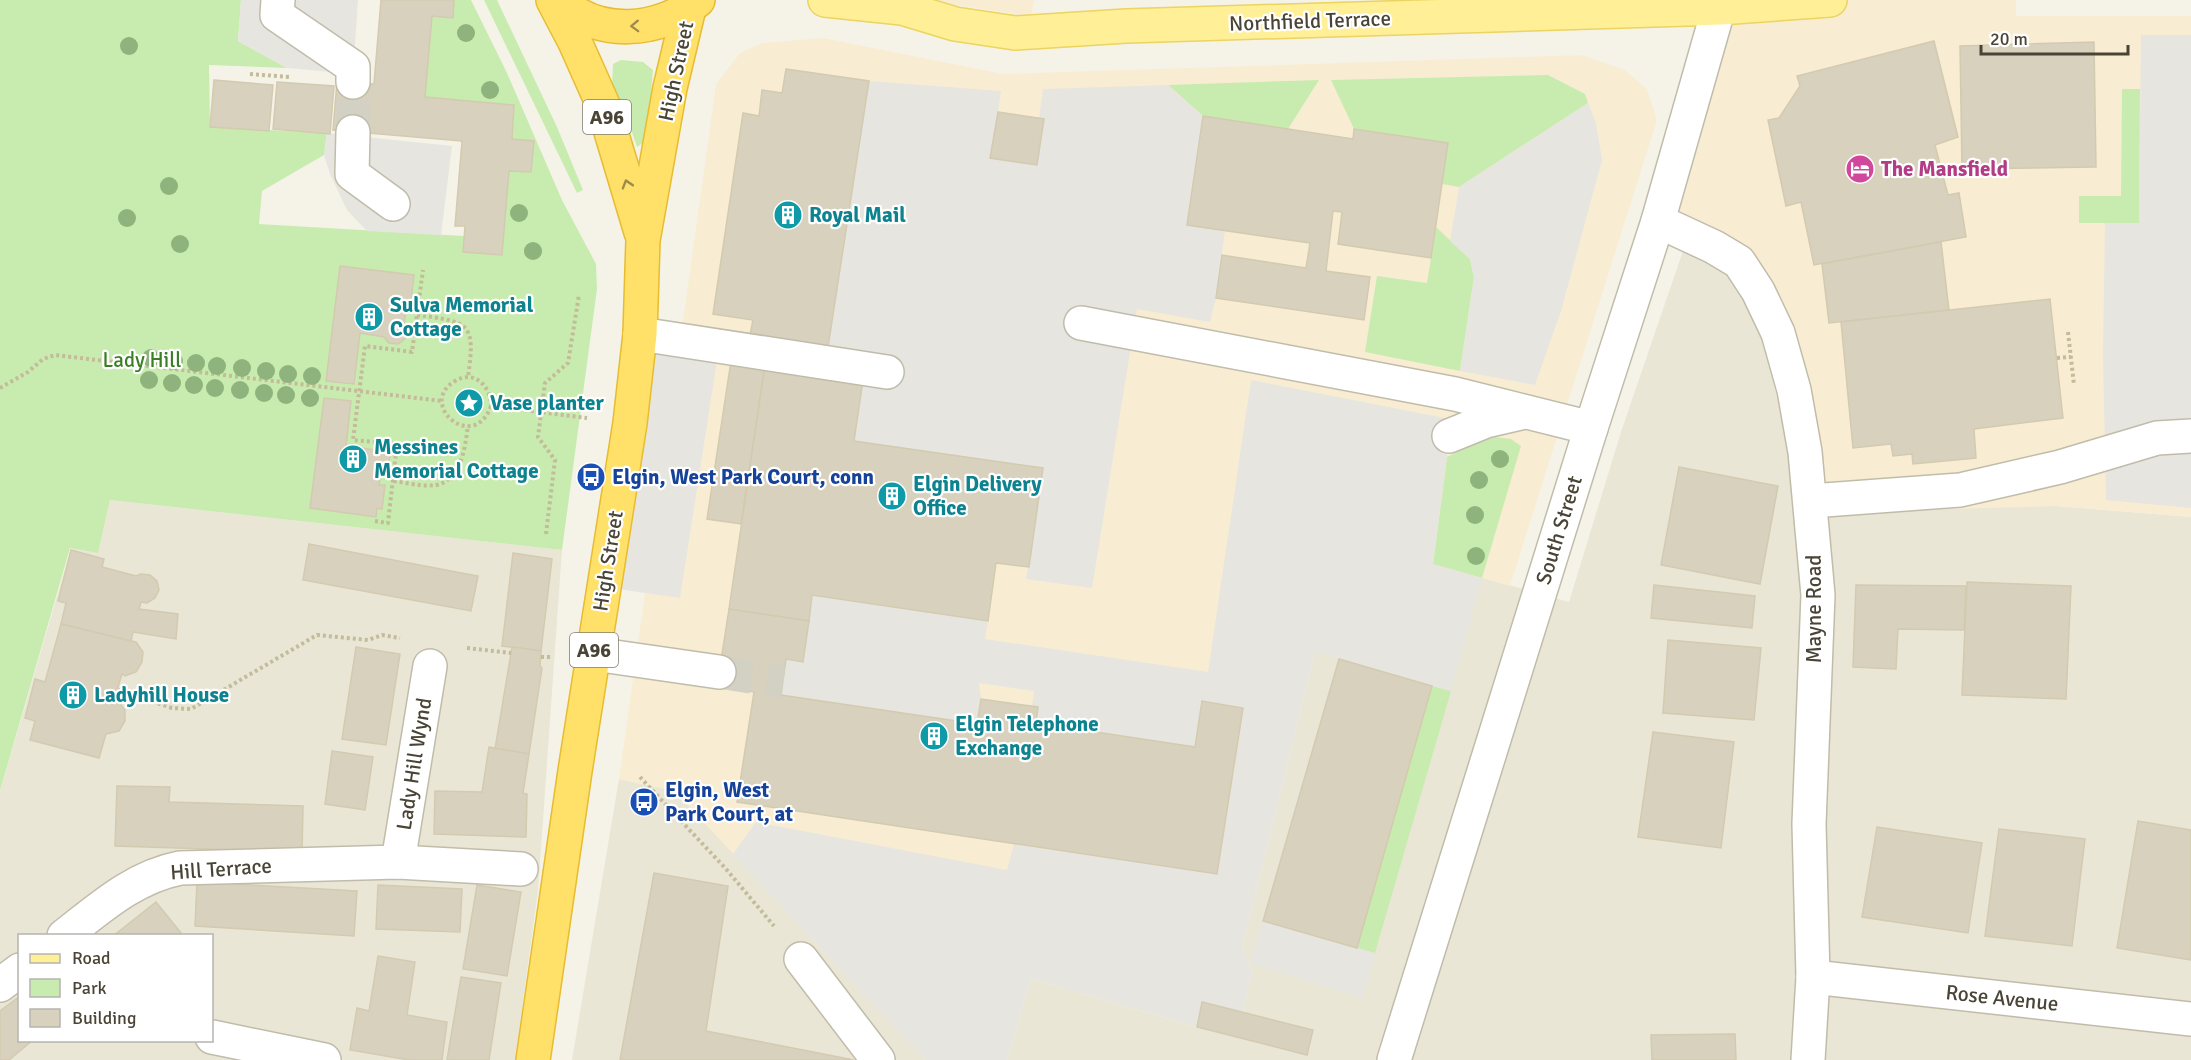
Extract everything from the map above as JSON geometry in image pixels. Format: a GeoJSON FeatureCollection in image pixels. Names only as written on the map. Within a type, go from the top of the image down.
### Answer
{"type":"FeatureCollection","features":[{"type":"Feature","properties":{"kind":"highway","name":"High Street"},"geometry":{"type":"LineString","coordinates":[[553,0],[575,42],[603,105],[643,240]]}},
{"type":"Feature","properties":{"kind":"highway","name":"A96"},"geometry":{"type":"LineString","coordinates":[[560,0],[586,18],[612,26],[640,27],[666,21],[694,4]]}},
{"type":"Feature","properties":{"kind":"highway","name":"High Street"},"geometry":{"type":"LineString","coordinates":[[533,1060],[630,423],[640,334],[643,240],[670,88],[694,4]]}},
{"type":"Feature","properties":{"kind":"main road","name":"Northfield Terrace"},"geometry":{"type":"LineString","coordinates":[[825,0],[897,4],[955,24],[1015,33],[1126,26],[1830,0]]}},
{"type":"Feature","properties":{"kind":"street"},"geometry":{"type":"LineString","coordinates":[[278,0],[277,15],[353,67],[353,82]]}},
{"type":"Feature","properties":{"kind":"street","name":"South Street"},"geometry":{"type":"LineString","coordinates":[[1394,1060],[1658,221],[1721,4]]}},
{"type":"Feature","properties":{"kind":"street"},"geometry":{"type":"LineString","coordinates":[[353,132],[352,174],[393,204]]}},
{"type":"Feature","properties":{"kind":"street","name":"Mayne Road"},"geometry":{"type":"LineString","coordinates":[[1658,221],[1714,247],[1739,262],[1758,291],[1778,333],[1794,390],[1806,452],[1818,595],[1809,824],[1813,977],[1808,1060]]}},
{"type":"Feature","properties":{"kind":"street"},"geometry":{"type":"LineString","coordinates":[[1081,323],[1455,394],[1591,428]]}},
{"type":"Feature","properties":{"kind":"street"},"geometry":{"type":"LineString","coordinates":[[640,334],[887,372]]}},
{"type":"Feature","properties":{"kind":"street"},"geometry":{"type":"LineString","coordinates":[[1449,436],[1486,421],[1526,412]]}},
{"type":"Feature","properties":{"kind":"street"},"geometry":{"type":"LineString","coordinates":[[1810,501],[1960,490],[2060,467],[2157,438],[2191,436]]}},
{"type":"Feature","properties":{"kind":"street"},"geometry":{"type":"LineString","coordinates":[[594,654],[719,672]]}},
{"type":"Feature","properties":{"kind":"street","name":"Lady Hill Wynd"},"geometry":{"type":"LineString","coordinates":[[398,862],[430,666]]}},
{"type":"Feature","properties":{"kind":"street","name":"Hill Terrace"},"geometry":{"type":"LineString","coordinates":[[67,934],[121,892],[168,870],[191,867],[398,862],[520,869]]}},
{"type":"Feature","properties":{"kind":"street"},"geometry":{"type":"LineString","coordinates":[[801,959],[878,1060]]}},
{"type":"Feature","properties":{"kind":"street"},"geometry":{"type":"LineString","coordinates":[[0,985],[18,972]]}},
{"type":"Feature","properties":{"kind":"street","name":"Rose Avenue"},"geometry":{"type":"LineString","coordinates":[[1813,977],[2191,1019]]}},
{"type":"Feature","properties":{"kind":"street"},"geometry":{"type":"LineString","coordinates":[[213,1037],[324,1060]]}},
{"type":"Feature","properties":{"kind":"path"},"geometry":{"type":"LineString","coordinates":[[375,521],[388,523],[397,444],[353,440],[365,346],[412,352],[423,270]]}},
{"type":"Feature","properties":{"kind":"path"},"geometry":{"type":"LineString","coordinates":[[546,534],[555,460],[538,437],[540,412],[545,383],[568,363],[579,295]]}},
{"type":"Feature","properties":{"kind":"path"},"geometry":{"type":"LineString","coordinates":[[417,315],[461,322],[468,328],[472,349],[468,377]]}},
{"type":"Feature","properties":{"kind":"path"},"geometry":{"type":"LineString","coordinates":[[2068,332],[2074,385]]}},
{"type":"Feature","properties":{"kind":"path"},"geometry":{"type":"LineString","coordinates":[[0,388],[28,372],[43,359],[55,355],[442,401]]}},
{"type":"Feature","properties":{"kind":"path"},"geometry":{"type":"LineString","coordinates":[[2057,358],[2071,357]]}},
{"type":"Feature","properties":{"kind":"path"},"geometry":{"type":"LineString","coordinates":[[468,377],[483,383],[488,389],[491,406],[483,420],[468,426],[452,421],[446,415],[442,401],[448,386],[454,381],[468,377]]}},
{"type":"Feature","properties":{"kind":"path"},"geometry":{"type":"LineString","coordinates":[[491,406],[590,418]]}},
{"type":"Feature","properties":{"kind":"path"},"geometry":{"type":"LineString","coordinates":[[394,481],[437,485],[447,480],[463,457],[468,426]]}},
{"type":"Feature","properties":{"kind":"path"},"geometry":{"type":"LineString","coordinates":[[117,690],[172,708],[191,708],[317,635],[355,639]]}},
{"type":"Feature","properties":{"kind":"path"},"geometry":{"type":"LineString","coordinates":[[640,777],[726,869],[801,959]]}},
{"type":"Feature","properties":{"kind":"shaded area"},"geometry":{"type":"Polygon","coordinates":[[[241,0],[358,0],[353,74],[287,68],[238,41],[241,0]]]}},
{"type":"Feature","properties":{"kind":"shaded area"},"geometry":{"type":"Polygon","coordinates":[[[925,0],[1034,0],[1031,17],[925,0]]]}},
{"type":"Feature","properties":{"kind":"shaded area"},"geometry":{"type":"Polygon","coordinates":[[[1725,0],[2016,0],[2016,16],[2191,16],[2191,517],[2057,506],[1847,512],[1819,492],[1780,309],[1674,213],[1725,0]]]}},
{"type":"Feature","properties":{"kind":"shaded area"},"geometry":{"type":"Polygon","coordinates":[[[2141,35],[2191,35],[2191,508],[2106,500],[2103,355],[2105,223],[2139,223],[2141,35]]]}},
{"type":"Feature","properties":{"kind":"shaded area"},"geometry":{"type":"Polygon","coordinates":[[[823,38],[1003,74],[1583,55],[1625,70],[1647,89],[1657,120],[1510,586],[1347,539],[1315,652],[1242,949],[1252,971],[1243,1012],[1203,1002],[1197,1027],[1031,979],[1007,1060],[925,1060],[675,791],[619,779],[716,84],[740,53],[762,43],[823,38]]]}},
{"type":"Feature","properties":{"kind":"shaded area"},"geometry":{"type":"Polygon","coordinates":[[[869,81],[1001,91],[998,112],[1037,165],[1044,120],[1039,119],[1043,89],[1168,85],[1203,116],[1187,224],[1225,230],[1216,298],[1210,322],[1137,309],[1092,588],[1026,579],[1043,468],[854,441],[863,380],[828,347],[869,81]]]}},
{"type":"Feature","properties":{"kind":"shaded area"},"geometry":{"type":"Polygon","coordinates":[[[1588,103],[1596,123],[1602,160],[1561,311],[1535,385],[1460,371],[1474,277],[1470,259],[1450,241],[1459,187],[1588,103]]]}},
{"type":"Feature","properties":{"kind":"shaded area"},"geometry":{"type":"Polygon","coordinates":[[[327,133],[452,146],[441,235],[367,231],[347,210],[330,174],[324,155],[327,133]]]}},
{"type":"Feature","properties":{"kind":"shaded area"},"geometry":{"type":"Polygon","coordinates":[[[1685,245],[1728,271],[1759,320],[1792,472],[2057,506],[2191,517],[2191,1060],[1007,1060],[1031,979],[1197,1027],[1307,1055],[1313,1030],[1243,1012],[1252,971],[1242,949],[1315,652],[1346,539],[1569,602],[1621,432],[1685,245]]]}},
{"type":"Feature","properties":{"kind":"shaded area"},"geometry":{"type":"Polygon","coordinates":[[[638,353],[718,354],[680,598],[604,587],[638,353]]]}},
{"type":"Feature","properties":{"kind":"shaded area"},"geometry":{"type":"Polygon","coordinates":[[[1251,380],[1450,419],[1433,564],[1482,578],[1451,691],[1315,652],[1242,949],[1252,971],[1243,1012],[1203,1002],[1197,1027],[1031,979],[1007,1060],[925,1060],[733,854],[756,822],[1007,870],[1014,844],[1217,874],[1243,708],[1202,701],[1195,747],[1036,723],[1032,706],[1034,691],[979,683],[981,699],[977,724],[781,695],[786,659],[803,662],[812,595],[988,621],[985,639],[1208,672],[1251,380]]]}},
{"type":"Feature","properties":{"kind":"shaded area"},"geometry":{"type":"Polygon","coordinates":[[[110,500],[562,550],[538,891],[515,1060],[0,1060],[0,792],[71,548],[98,553],[110,500]]]}},
{"type":"Feature","properties":{"kind":"shaded area"},"geometry":{"type":"Polygon","coordinates":[[[619,779],[675,791],[925,1060],[572,1060],[619,779]]]}},
{"type":"Feature","properties":{"kind":"shaded area"},"geometry":{"type":"Polygon","coordinates":[[[1263,921],[1375,953],[1363,998],[1250,963],[1263,921]]]}},
{"type":"Feature","properties":{"kind":"green space","name":"Lady Hill"},"geometry":{"type":"Polygon","coordinates":[[[0,0],[241,0],[238,41],[287,68],[209,65],[210,127],[327,133],[324,155],[262,191],[259,224],[464,236],[463,252],[501,255],[509,171],[531,172],[534,141],[512,139],[514,105],[425,97],[432,16],[453,18],[454,0],[471,0],[507,73],[562,200],[596,264],[597,289],[562,550],[110,500],[98,553],[70,548],[0,791],[0,0]]]}},
{"type":"Feature","properties":{"kind":"green space"},"geometry":{"type":"Polygon","coordinates":[[[484,0],[497,0],[557,127],[583,190],[577,193],[484,0]]]}},
{"type":"Feature","properties":{"kind":"green space"},"geometry":{"type":"Polygon","coordinates":[[[621,60],[643,62],[653,70],[647,140],[637,147],[624,109],[612,85],[613,64],[621,60]]]}},
{"type":"Feature","properties":{"kind":"green space"},"geometry":{"type":"Polygon","coordinates":[[[1548,75],[1585,94],[1588,103],[1459,187],[1442,184],[1447,143],[1354,129],[1331,80],[1548,75]]]}},
{"type":"Feature","properties":{"kind":"green space"},"geometry":{"type":"Polygon","coordinates":[[[1319,80],[1288,129],[1203,116],[1168,85],[1319,80]]]}},
{"type":"Feature","properties":{"kind":"green space"},"geometry":{"type":"Polygon","coordinates":[[[2122,89],[2140,89],[2139,223],[2079,223],[2079,196],[2121,196],[2122,89]]]}},
{"type":"Feature","properties":{"kind":"green space"},"geometry":{"type":"Polygon","coordinates":[[[1436,227],[1470,259],[1474,277],[1460,371],[1365,352],[1377,276],[1427,283],[1436,227]]]}},
{"type":"Feature","properties":{"kind":"green space"},"geometry":{"type":"Polygon","coordinates":[[[1495,437],[1511,439],[1521,446],[1482,578],[1433,564],[1447,457],[1478,442],[1495,437]]]}},
{"type":"Feature","properties":{"kind":"green space"},"geometry":{"type":"Polygon","coordinates":[[[1432,686],[1451,691],[1375,953],[1357,948],[1432,686]]]}},
{"type":"Feature","properties":{"kind":"building"},"geometry":{"type":"Polygon","coordinates":[[[381,0],[454,0],[453,18],[432,16],[425,97],[514,105],[512,139],[534,141],[531,172],[509,171],[502,255],[463,252],[465,226],[455,226],[462,141],[333,130],[337,81],[374,84],[381,0]]]}},
{"type":"Feature","properties":{"kind":"building","name":"The Mansfield"},"geometry":{"type":"Polygon","coordinates":[[[1934,41],[1958,137],[1935,145],[1948,195],[1959,193],[1966,237],[1814,265],[1801,202],[1786,206],[1768,120],[1779,118],[1800,86],[1797,76],[1934,41]]]}},
{"type":"Feature","properties":{"kind":"building"},"geometry":{"type":"Polygon","coordinates":[[[2094,42],[2096,167],[1962,169],[1960,46],[2094,42]]]}},
{"type":"Feature","properties":{"kind":"building","name":"Royal Mail"},"geometry":{"type":"Polygon","coordinates":[[[786,69],[869,81],[828,347],[750,335],[753,320],[713,314],[743,113],[759,116],[762,90],[782,93],[786,69]]]}},
{"type":"Feature","properties":{"kind":"building"},"geometry":{"type":"Polygon","coordinates":[[[214,80],[273,85],[269,131],[210,127],[214,80]]]}},
{"type":"Feature","properties":{"kind":"building"},"geometry":{"type":"Polygon","coordinates":[[[277,82],[334,86],[330,134],[273,129],[277,82]]]}},
{"type":"Feature","properties":{"kind":"building"},"geometry":{"type":"Polygon","coordinates":[[[998,112],[1044,119],[1037,165],[990,158],[998,112]]]}},
{"type":"Feature","properties":{"kind":"building"},"geometry":{"type":"Polygon","coordinates":[[[1203,116],[1353,139],[1354,129],[1448,143],[1431,258],[1338,244],[1342,212],[1333,211],[1326,271],[1370,277],[1364,320],[1216,298],[1222,255],[1306,268],[1310,243],[1187,225],[1203,116]]]}},
{"type":"Feature","properties":{"kind":"building"},"geometry":{"type":"Polygon","coordinates":[[[1941,242],[1949,310],[1829,323],[1822,264],[1941,242]]]}},
{"type":"Feature","properties":{"kind":"building","name":"Sulva Memorial Cottage"},"geometry":{"type":"Polygon","coordinates":[[[340,266],[414,275],[410,309],[406,309],[405,339],[398,344],[389,343],[384,337],[360,333],[354,384],[326,381],[340,266]]]}},
{"type":"Feature","properties":{"kind":"building"},"geometry":{"type":"Polygon","coordinates":[[[2050,299],[2063,418],[1974,429],[1976,458],[1913,464],[1912,454],[1893,456],[1891,444],[1853,448],[1841,322],[2050,299]]]}},
{"type":"Feature","properties":{"kind":"building"},"geometry":{"type":"Polygon","coordinates":[[[731,361],[765,365],[741,524],[707,519],[731,361]]]}},
{"type":"Feature","properties":{"kind":"building","name":"Elgin Delivery Office"},"geometry":{"type":"Polygon","coordinates":[[[765,365],[863,380],[854,441],[1043,468],[1029,567],[996,563],[988,621],[812,595],[809,621],[729,609],[765,365]]]}},
{"type":"Feature","properties":{"kind":"building","name":"Messines Memorial Cottage"},"geometry":{"type":"Polygon","coordinates":[[[324,398],[351,401],[346,446],[383,451],[390,456],[389,462],[382,467],[379,485],[385,485],[382,509],[377,508],[376,517],[310,508],[324,398]]]}},
{"type":"Feature","properties":{"kind":"building"},"geometry":{"type":"Polygon","coordinates":[[[1679,467],[1778,486],[1760,584],[1661,565],[1679,467]]]}},
{"type":"Feature","properties":{"kind":"building"},"geometry":{"type":"Polygon","coordinates":[[[309,544],[478,576],[471,611],[303,580],[309,544]]]}},
{"type":"Feature","properties":{"kind":"building"},"geometry":{"type":"Polygon","coordinates":[[[71,550],[104,559],[102,567],[136,576],[150,575],[157,581],[159,590],[155,598],[147,603],[141,602],[139,609],[178,614],[176,639],[133,632],[131,641],[61,624],[66,603],[58,601],[71,550]]]}},
{"type":"Feature","properties":{"kind":"building"},"geometry":{"type":"Polygon","coordinates":[[[513,553],[552,559],[541,651],[502,646],[513,553]]]}},
{"type":"Feature","properties":{"kind":"building"},"geometry":{"type":"Polygon","coordinates":[[[1967,582],[2071,586],[2066,699],[1962,695],[1967,582]]]}},
{"type":"Feature","properties":{"kind":"building"},"geometry":{"type":"Polygon","coordinates":[[[1654,585],[1755,596],[1752,628],[1651,618],[1654,585]]]}},
{"type":"Feature","properties":{"kind":"building"},"geometry":{"type":"Polygon","coordinates":[[[1856,585],[1966,586],[1964,630],[1898,629],[1896,669],[1853,667],[1856,585]]]}},
{"type":"Feature","properties":{"kind":"building","name":"Elgin Telephone Exchange"},"geometry":{"type":"Polygon","coordinates":[[[729,609],[809,621],[803,662],[786,659],[781,695],[977,724],[981,699],[1038,707],[1036,723],[1195,747],[1202,701],[1243,708],[1217,874],[737,802],[754,692],[717,686],[729,609]]]}},
{"type":"Feature","properties":{"kind":"building","name":"Ladyhill House"},"geometry":{"type":"Polygon","coordinates":[[[61,624],[136,642],[143,652],[142,662],[136,672],[125,676],[122,674],[114,700],[118,701],[125,710],[125,721],[119,731],[106,734],[99,758],[30,740],[35,721],[25,718],[35,679],[45,682],[61,624]]]}},
{"type":"Feature","properties":{"kind":"building"},"geometry":{"type":"Polygon","coordinates":[[[1668,640],[1761,648],[1754,720],[1663,713],[1668,640]]]}},
{"type":"Feature","properties":{"kind":"building"},"geometry":{"type":"Polygon","coordinates":[[[356,647],[400,654],[386,745],[342,739],[356,647]]]}},
{"type":"Feature","properties":{"kind":"building"},"geometry":{"type":"Polygon","coordinates":[[[512,647],[541,651],[540,666],[542,668],[529,754],[495,749],[512,647]]]}},
{"type":"Feature","properties":{"kind":"building"},"geometry":{"type":"Polygon","coordinates":[[[1339,659],[1432,686],[1357,948],[1263,921],[1339,659]]]}},
{"type":"Feature","properties":{"kind":"building"},"geometry":{"type":"Polygon","coordinates":[[[1653,732],[1734,742],[1721,848],[1638,837],[1653,732]]]}},
{"type":"Feature","properties":{"kind":"building"},"geometry":{"type":"Polygon","coordinates":[[[489,747],[529,754],[523,793],[527,794],[526,837],[434,834],[435,791],[482,792],[489,747]]]}},
{"type":"Feature","properties":{"kind":"building"},"geometry":{"type":"Polygon","coordinates":[[[332,751],[373,757],[365,810],[325,804],[332,751]]]}},
{"type":"Feature","properties":{"kind":"building"},"geometry":{"type":"Polygon","coordinates":[[[117,786],[170,787],[169,802],[303,806],[302,852],[115,846],[117,786]]]}},
{"type":"Feature","properties":{"kind":"building"},"geometry":{"type":"Polygon","coordinates":[[[2138,821],[2191,830],[2191,960],[2117,948],[2138,821]]]}},
{"type":"Feature","properties":{"kind":"building"},"geometry":{"type":"Polygon","coordinates":[[[1877,827],[1982,843],[1968,933],[1862,917],[1877,827]]]}},
{"type":"Feature","properties":{"kind":"building"},"geometry":{"type":"Polygon","coordinates":[[[1999,829],[2085,839],[2072,946],[1985,936],[1999,829]]]}},
{"type":"Feature","properties":{"kind":"building"},"geometry":{"type":"Polygon","coordinates":[[[654,873],[728,886],[706,1031],[854,1060],[620,1060],[654,873]]]}},
{"type":"Feature","properties":{"kind":"building"},"geometry":{"type":"Polygon","coordinates":[[[197,882],[357,891],[354,936],[195,926],[197,882]]]}},
{"type":"Feature","properties":{"kind":"building"},"geometry":{"type":"Polygon","coordinates":[[[378,885],[462,889],[460,932],[376,929],[378,885]]]}},
{"type":"Feature","properties":{"kind":"building"},"geometry":{"type":"Polygon","coordinates":[[[477,885],[521,892],[507,976],[463,969],[477,885]]]}},
{"type":"Feature","properties":{"kind":"building"},"geometry":{"type":"Polygon","coordinates":[[[156,902],[181,933],[180,934],[116,934],[156,902]]]}},
{"type":"Feature","properties":{"kind":"building"},"geometry":{"type":"Polygon","coordinates":[[[378,956],[415,962],[407,1015],[447,1022],[442,1060],[409,1060],[350,1050],[357,1008],[369,1011],[378,956]]]}},
{"type":"Feature","properties":{"kind":"building"},"geometry":{"type":"Polygon","coordinates":[[[461,977],[501,983],[489,1060],[447,1060],[461,977]]]}},
{"type":"Feature","properties":{"kind":"building"},"geometry":{"type":"Polygon","coordinates":[[[18,998],[18,1042],[31,1042],[9,1060],[0,1060],[0,1011],[18,998]]]}},
{"type":"Feature","properties":{"kind":"building"},"geometry":{"type":"Polygon","coordinates":[[[1202,1002],[1313,1030],[1307,1055],[1197,1027],[1202,1002]]]}},
{"type":"Feature","properties":{"kind":"building"},"geometry":{"type":"Polygon","coordinates":[[[1735,1034],[1736,1060],[1652,1060],[1651,1035],[1735,1034]]]}},
{"type":"Feature","properties":{"kind":"tunnel"},"geometry":{"type":"LineString","coordinates":[[353,82],[353,132]]}},
{"type":"Feature","properties":{"kind":"tunnel"},"geometry":{"type":"LineString","coordinates":[[719,672],[783,682]]}},
{"type":"Feature","properties":{"kind":"place","name":"The Mansfield"},"geometry":{"type":"Point","coordinates":[1860,169]}},
{"type":"Feature","properties":{"kind":"place","name":"Royal Mail"},"geometry":{"type":"Point","coordinates":[788,215]}},
{"type":"Feature","properties":{"kind":"place","name":"Sulva Memorial Cottage"},"geometry":{"type":"Point","coordinates":[369,317]}},
{"type":"Feature","properties":{"kind":"place","name":"Vase planter"},"geometry":{"type":"Point","coordinates":[469,403]}},
{"type":"Feature","properties":{"kind":"place","name":"Messines Memorial Cottage"},"geometry":{"type":"Point","coordinates":[353,459]}},
{"type":"Feature","properties":{"kind":"place","name":"Elgin, West Park Court, conn"},"geometry":{"type":"Point","coordinates":[591,477]}},
{"type":"Feature","properties":{"kind":"place","name":"Elgin Delivery Office"},"geometry":{"type":"Point","coordinates":[892,496]}},
{"type":"Feature","properties":{"kind":"place","name":"Ladyhill House"},"geometry":{"type":"Point","coordinates":[73,695]}},
{"type":"Feature","properties":{"kind":"place","name":"Elgin Telephone Exchange"},"geometry":{"type":"Point","coordinates":[934,736]}},
{"type":"Feature","properties":{"kind":"place","name":"Elgin, West Park Court, at"},"geometry":{"type":"Point","coordinates":[644,802]}}]}
